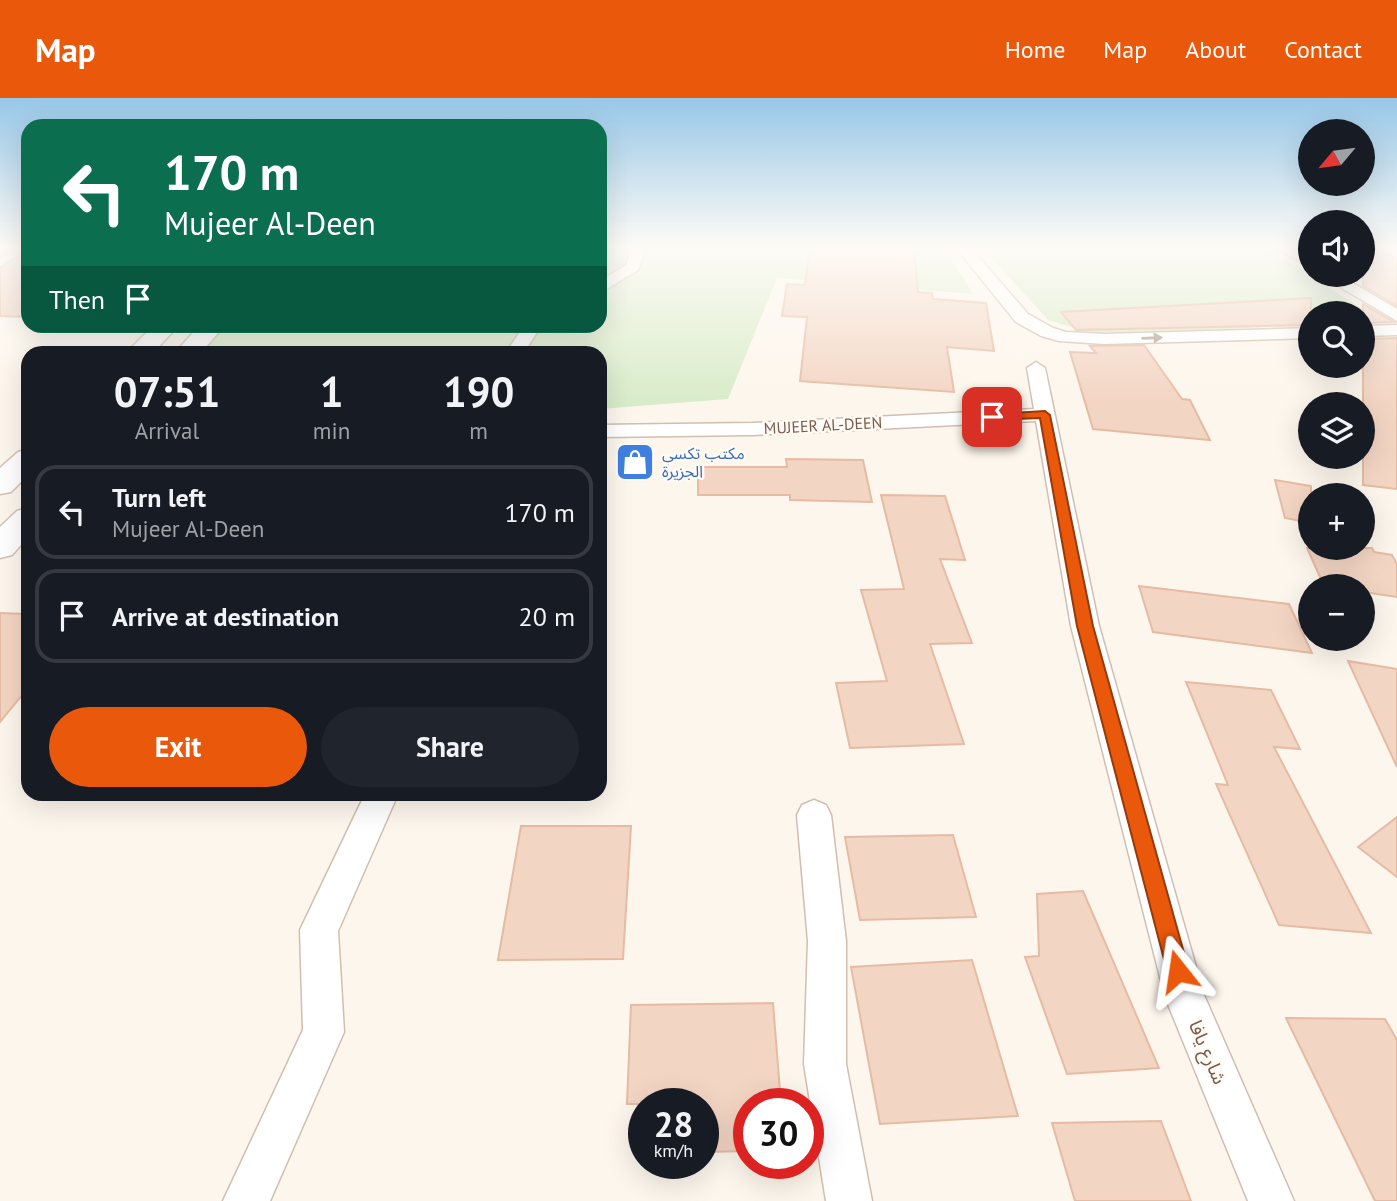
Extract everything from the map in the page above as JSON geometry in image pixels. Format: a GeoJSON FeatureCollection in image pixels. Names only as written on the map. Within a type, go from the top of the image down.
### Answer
{"type":"FeatureCollection","features":[{"type":"Feature","properties":{"kind":"main road"},"geometry":{"type":"LineString","coordinates":[[145,346],[159,333]]}},
{"type":"Feature","properties":{"kind":"main road"},"geometry":{"type":"LineString","coordinates":[[193,346],[206,333]]}},
{"type":"Feature","properties":{"kind":"main road"},"geometry":{"type":"LineString","coordinates":[[0,485],[21,465]]}},
{"type":"Feature","properties":{"kind":"main road"},"geometry":{"type":"LineString","coordinates":[[0,547],[21,525]]}},
{"type":"Feature","properties":{"kind":"street","name":"شارع يافا"},"geometry":{"type":"LineString","coordinates":[[1006,299],[1037,354],[1045,415],[1085,626],[1185,997],[1270,1201]]}},
{"type":"Feature","properties":{"kind":"street"},"geometry":{"type":"LineString","coordinates":[[1007,299],[1032,325],[1047,332],[1084,339],[1298,333]]}},
{"type":"Feature","properties":{"kind":"street"},"geometry":{"type":"LineString","coordinates":[[1369,299],[1397,316]]}},
{"type":"Feature","properties":{"kind":"street"},"geometry":{"type":"LineString","coordinates":[[1375,331],[1397,330]]}},
{"type":"Feature","properties":{"kind":"street"},"geometry":{"type":"LineString","coordinates":[[1037,354],[1104,340]]}},
{"type":"Feature","properties":{"kind":"street","name":"MUJEER AL-DEEN"},"geometry":{"type":"LineString","coordinates":[[607,431],[752,429],[1045,415]]}},
{"type":"Feature","properties":{"kind":"street"},"geometry":{"type":"LineString","coordinates":[[246,1201],[324,1032],[319,930],[379,801]]}},
{"type":"Feature","properties":{"kind":"street"},"geometry":{"type":"LineString","coordinates":[[814,815],[827,941],[825,1064],[849,1201]]}},
{"type":"Feature","properties":{"kind":"green space"},"geometry":{"type":"Polygon","coordinates":[[[607,299],[768,299],[728,399],[607,408],[607,346],[197,346],[209,333],[607,333],[607,299]]]}},
{"type":"Feature","properties":{"kind":"green space"},"geometry":{"type":"Polygon","coordinates":[[[1029,299],[1350,301],[1298,301],[1298,326],[1082,336],[1074,328],[1048,320],[1029,299]]]}},
{"type":"Feature","properties":{"kind":"building"},"geometry":{"type":"Polygon","coordinates":[[[0,299],[21,299],[21,317],[0,316],[0,299]]]}},
{"type":"Feature","properties":{"kind":"building"},"geometry":{"type":"Polygon","coordinates":[[[785,299],[939,299],[986,303],[994,351],[947,347],[954,392],[800,381],[807,317],[782,316],[785,299]]]}},
{"type":"Feature","properties":{"kind":"building"},"geometry":{"type":"Polygon","coordinates":[[[1311,299],[1298,301],[1298,325],[1076,330],[1061,312],[1311,299]]]}},
{"type":"Feature","properties":{"kind":"building"},"geometry":{"type":"Polygon","coordinates":[[[1386,299],[1397,299],[1397,306],[1386,299]]]}},
{"type":"Feature","properties":{"kind":"building"},"geometry":{"type":"Polygon","coordinates":[[[1375,311],[1394,322],[1375,323],[1375,311]]]}},
{"type":"Feature","properties":{"kind":"building"},"geometry":{"type":"Polygon","coordinates":[[[1397,338],[1397,489],[1363,483],[1363,469],[1375,469],[1375,392],[1363,392],[1363,378],[1375,378],[1375,339],[1397,338]]]}},
{"type":"Feature","properties":{"kind":"building"},"geometry":{"type":"Polygon","coordinates":[[[1144,345],[1182,399],[1190,400],[1210,440],[1093,429],[1070,352],[1096,353],[1090,346],[1144,345]]]}},
{"type":"Feature","properties":{"kind":"building"},"geometry":{"type":"Polygon","coordinates":[[[786,459],[863,460],[872,502],[790,500],[790,495],[698,495],[698,467],[787,467],[786,459]]]}},
{"type":"Feature","properties":{"kind":"building"},"geometry":{"type":"Polygon","coordinates":[[[1275,480],[1298,484],[1298,520],[1285,518],[1275,480]]]}},
{"type":"Feature","properties":{"kind":"building"},"geometry":{"type":"Polygon","coordinates":[[[881,495],[945,496],[965,560],[940,559],[972,643],[930,644],[964,744],[850,748],[836,683],[887,681],[861,590],[904,589],[881,495]]]}},
{"type":"Feature","properties":{"kind":"building"},"geometry":{"type":"Polygon","coordinates":[[[1375,552],[1392,555],[1397,564],[1397,597],[1375,594],[1375,574],[1319,574],[1312,560],[1375,560],[1375,552]]]}},
{"type":"Feature","properties":{"kind":"building"},"geometry":{"type":"Polygon","coordinates":[[[1139,586],[1289,604],[1298,623],[1298,651],[1312,653],[1153,632],[1139,586]]]}},
{"type":"Feature","properties":{"kind":"building"},"geometry":{"type":"Polygon","coordinates":[[[0,613],[21,614],[21,696],[0,722],[0,613]]]}},
{"type":"Feature","properties":{"kind":"building"},"geometry":{"type":"Polygon","coordinates":[[[1348,661],[1397,669],[1397,767],[1348,661]]]}},
{"type":"Feature","properties":{"kind":"building"},"geometry":{"type":"Polygon","coordinates":[[[1186,682],[1271,690],[1300,749],[1274,747],[1371,933],[1279,925],[1216,784],[1228,785],[1186,682]]]}},
{"type":"Feature","properties":{"kind":"building"},"geometry":{"type":"Polygon","coordinates":[[[1397,817],[1397,877],[1358,847],[1397,817]]]}},
{"type":"Feature","properties":{"kind":"building"},"geometry":{"type":"Polygon","coordinates":[[[521,826],[631,826],[623,959],[498,960],[521,826]]]}},
{"type":"Feature","properties":{"kind":"building"},"geometry":{"type":"Polygon","coordinates":[[[953,835],[976,917],[860,920],[845,837],[953,835]]]}},
{"type":"Feature","properties":{"kind":"building"},"geometry":{"type":"Polygon","coordinates":[[[1083,891],[1159,1068],[1067,1074],[1025,957],[1039,956],[1037,894],[1083,891]]]}},
{"type":"Feature","properties":{"kind":"building"},"geometry":{"type":"Polygon","coordinates":[[[972,960],[1018,1116],[880,1124],[851,967],[972,960]]]}},
{"type":"Feature","properties":{"kind":"building"},"geometry":{"type":"Polygon","coordinates":[[[773,1003],[780,1088],[733,1088],[733,1151],[719,1152],[719,1088],[628,1088],[627,1104],[631,1005],[773,1003]]]}},
{"type":"Feature","properties":{"kind":"building"},"geometry":{"type":"Polygon","coordinates":[[[1286,1018],[1385,1019],[1397,1040],[1397,1201],[1375,1201],[1286,1018]]]}},
{"type":"Feature","properties":{"kind":"building"},"geometry":{"type":"Polygon","coordinates":[[[1161,1121],[1191,1201],[1075,1201],[1052,1123],[1161,1121]]]}},
{"type":"Feature","properties":{"kind":"place","name":"مكتب تكسي الجزيرة"},"geometry":{"type":"Point","coordinates":[635,462]}},
{"type":"Feature","properties":{"kind":"route"},"geometry":{"type":"LineString","coordinates":[[992,417],[1045,415],[1085,626],[1178,971]]}}]}
